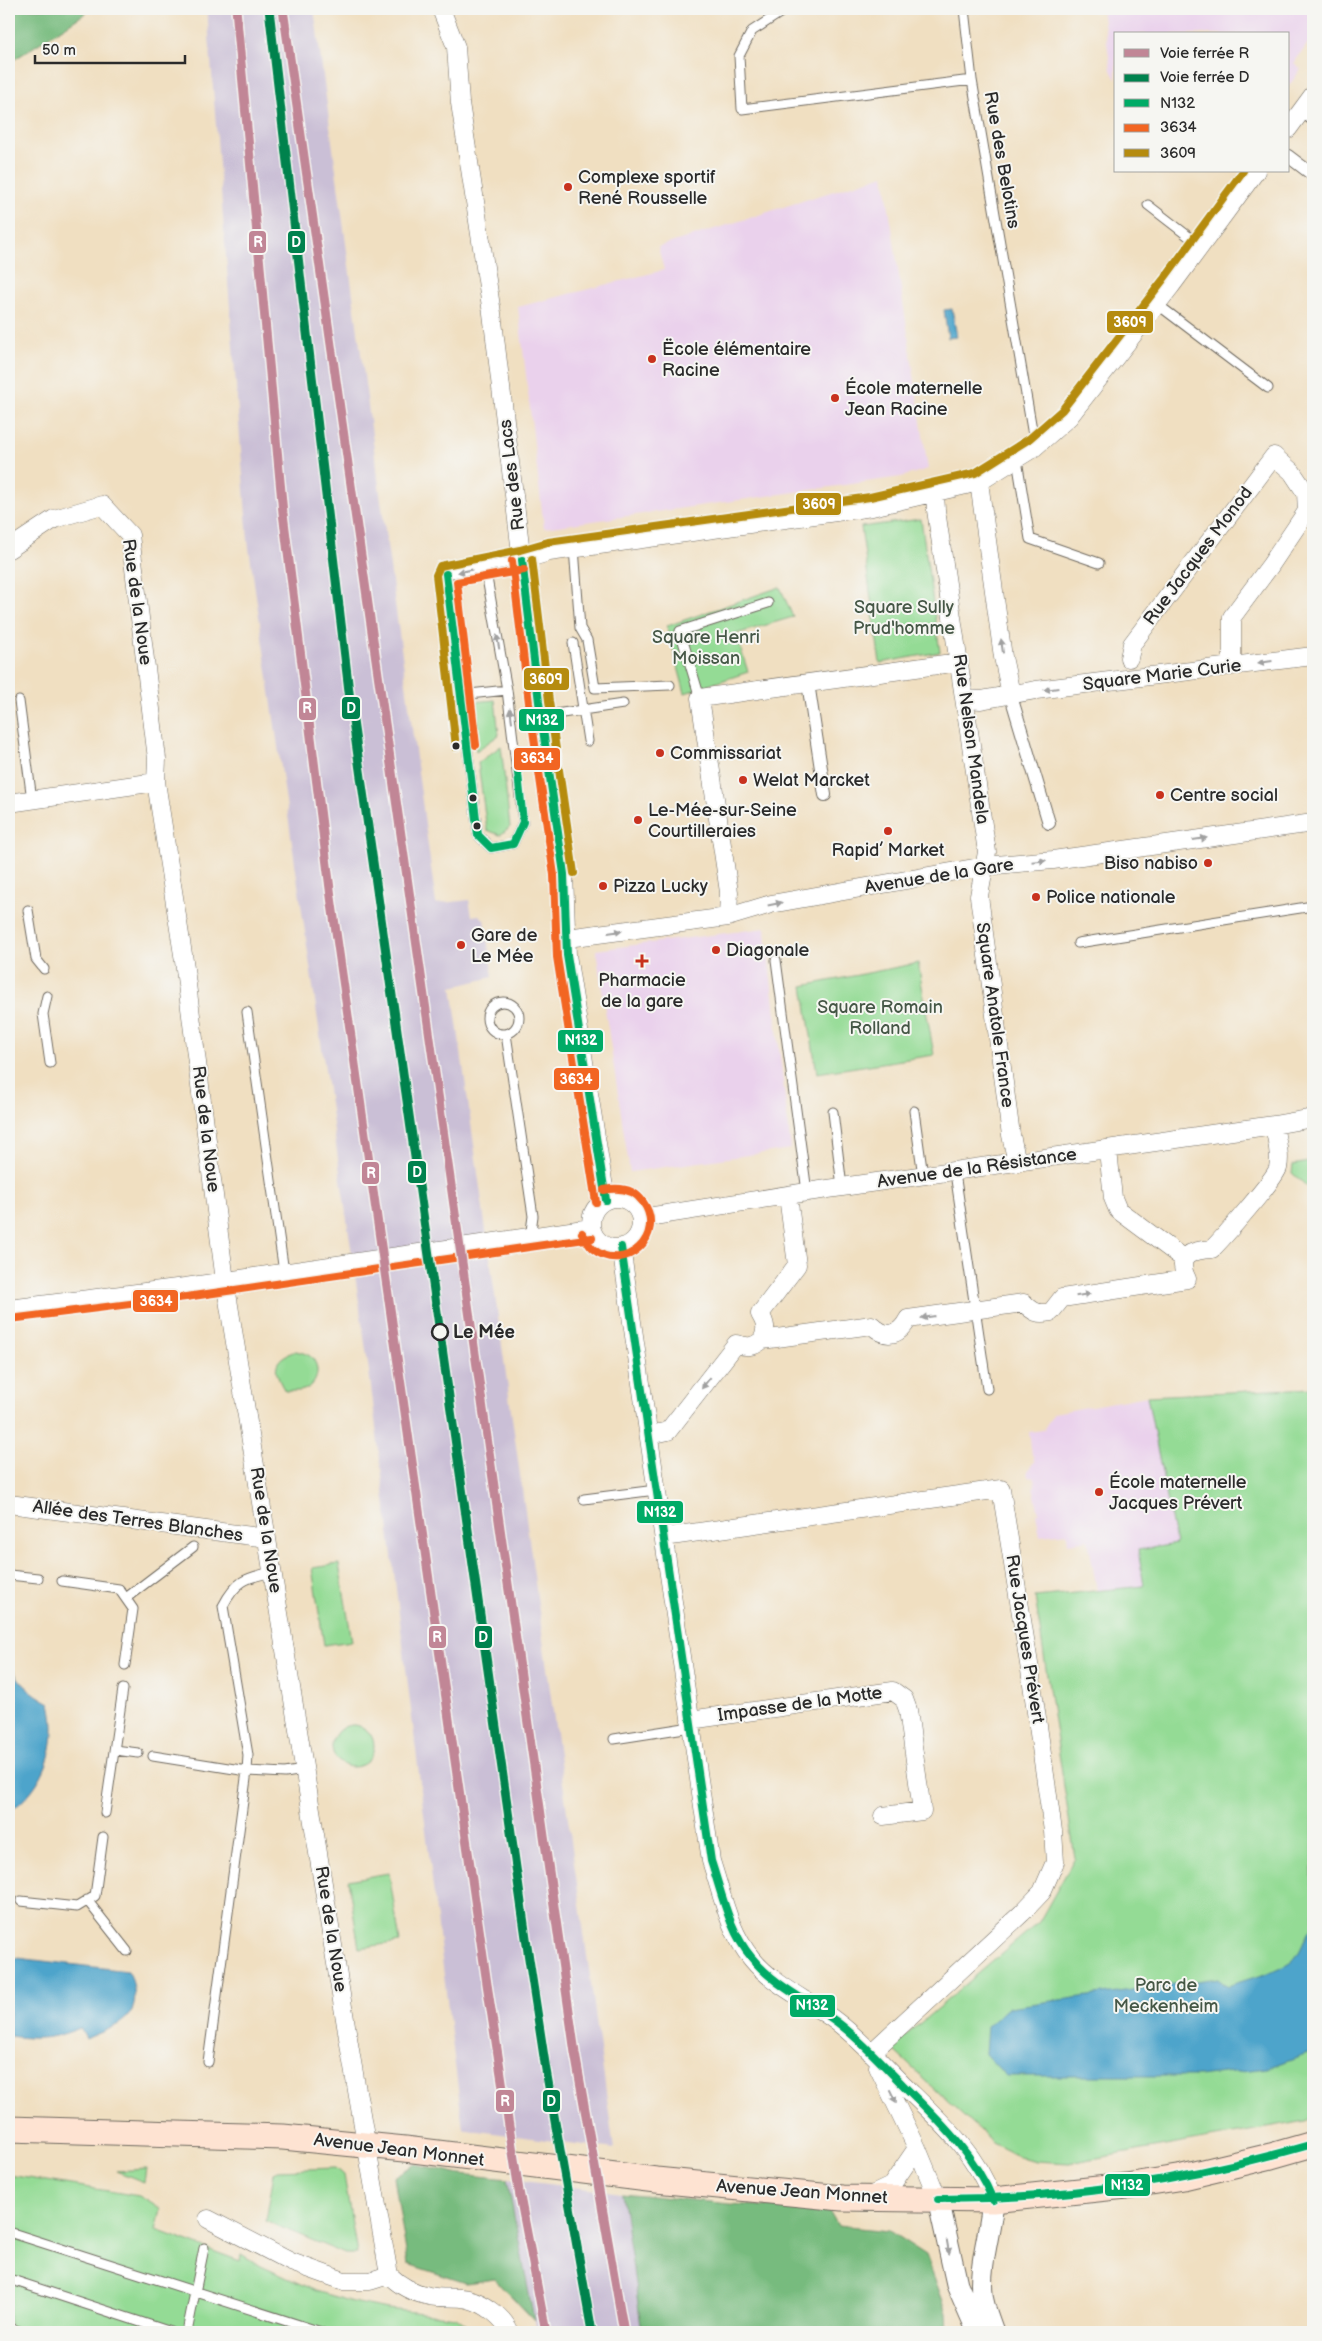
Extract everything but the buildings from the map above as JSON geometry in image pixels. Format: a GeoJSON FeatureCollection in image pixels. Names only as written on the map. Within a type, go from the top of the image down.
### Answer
{"type":"FeatureCollection","features":[{"type":"Feature","properties":{"kind":"main road","name":"Avenue Jean Monnet"},"geometry":{"type":"LineString","coordinates":[[9,2129],[265,2136],[366,2145],[656,2180],[865,2199],[994,2200],[1126,2186],[1183,2177],[1313,2144]]}},
{"type":"Feature","properties":{"kind":"street","name":"Rue des Lacs"},"geometry":{"type":"LineString","coordinates":[[441,9],[456,47],[460,103],[492,313],[542,716],[564,874],[567,938],[576,1015],[606,1200]]}},
{"type":"Feature","properties":{"kind":"street"},"geometry":{"type":"LineString","coordinates":[[1290,128],[1307,117],[1313,95]]}},
{"type":"Feature","properties":{"kind":"street"},"geometry":{"type":"LineString","coordinates":[[1290,158],[1313,175]]}},
{"type":"Feature","properties":{"kind":"street"},"geometry":{"type":"LineString","coordinates":[[522,560],[549,552],[574,548],[872,507],[935,494],[979,482],[1035,447],[1064,422],[1088,395],[1255,172]]}},
{"type":"Feature","properties":{"kind":"street","name":"Rue Jacques Monod"},"geometry":{"type":"LineString","coordinates":[[1129,658],[1132,644],[1274,456],[1292,472],[1306,493],[1307,511],[1270,566],[1232,617],[1232,666]]}},
{"type":"Feature","properties":{"kind":"street"},"geometry":{"type":"LineString","coordinates":[[979,482],[1004,656],[1012,698],[1049,824]]}},
{"type":"Feature","properties":{"kind":"street","name":"Rue Nelson Mandela"},"geometry":{"type":"LineString","coordinates":[[935,494],[987,852],[985,866]]}},
{"type":"Feature","properties":{"kind":"street","name":"Rue de la Noue"},"geometry":{"type":"LineString","coordinates":[[9,548],[54,519],[102,505],[130,535],[157,759],[156,782],[184,961],[225,1281],[304,1770],[389,2275]]}},
{"type":"Feature","properties":{"kind":"street","name":"Square Marie Curie"},"geometry":{"type":"LineString","coordinates":[[965,699],[1012,698],[1313,656]]}},
{"type":"Feature","properties":{"kind":"street"},"geometry":{"type":"LineString","coordinates":[[728,916],[729,892],[700,698],[959,662]]}},
{"type":"Feature","properties":{"kind":"street"},"geometry":{"type":"LineString","coordinates":[[808,683],[825,795]]}},
{"type":"Feature","properties":{"kind":"street"},"geometry":{"type":"LineString","coordinates":[[9,803],[156,782]]}},
{"type":"Feature","properties":{"kind":"street","name":"Avenue de la Gare"},"geometry":{"type":"LineString","coordinates":[[567,938],[728,916],[771,904],[985,866],[1053,860],[1313,826]]}},
{"type":"Feature","properties":{"kind":"street","name":"Square Anatole France"},"geometry":{"type":"LineString","coordinates":[[985,866],[979,896],[1010,1126],[1018,1163]]}},
{"type":"Feature","properties":{"kind":"street","name":"Avenue de la Résistance"},"geometry":{"type":"LineString","coordinates":[[641,1218],[1313,1118]]}},
{"type":"Feature","properties":{"kind":"street"},"geometry":{"type":"LineString","coordinates":[[762,1340],[872,1325],[878,1332],[887,1335],[896,1334],[903,1328],[908,1319],[1024,1303],[1031,1311],[1045,1314],[1051,1312],[1062,1298],[1188,1279],[1183,1270],[1184,1259],[1191,1252],[1212,1249],[1278,1169],[1278,1152],[1274,1125]]}},
{"type":"Feature","properties":{"kind":"street"},"geometry":{"type":"LineString","coordinates":[[1108,1150],[1113,1198],[1118,1210],[1184,1259]]}},
{"type":"Feature","properties":{"kind":"street"},"geometry":{"type":"LineString","coordinates":[[650,1435],[668,1431],[736,1344],[746,1347],[755,1346],[762,1340],[766,1332],[765,1322],[760,1314],[797,1265],[788,1196]]}},
{"type":"Feature","properties":{"kind":"street"},"geometry":{"type":"LineString","coordinates":[[614,1198],[629,1202],[634,1206],[641,1218],[638,1234],[628,1245],[621,1247],[606,1246],[594,1236],[591,1228],[594,1211],[606,1200],[614,1198]]}},
{"type":"Feature","properties":{"kind":"street"},"geometry":{"type":"LineString","coordinates":[[9,1309],[358,1263],[591,1228]]}},
{"type":"Feature","properties":{"kind":"street"},"geometry":{"type":"LineString","coordinates":[[621,1247],[711,1862],[732,1926],[752,1959],[778,1983],[839,2023],[956,2139],[987,2181],[994,2200],[984,2253],[982,2296],[993,2332]]}},
{"type":"Feature","properties":{"kind":"street","name":"Rue Jacques Prévert"},"geometry":{"type":"LineString","coordinates":[[664,1537],[1001,1489],[1034,1698],[1053,1831],[1055,1862],[1042,1892],[1022,1913],[870,2053]]}},
{"type":"Feature","properties":{"kind":"street","name":"Allée des Terres Blanches"},"geometry":{"type":"LineString","coordinates":[[9,1504],[267,1538]]}},
{"type":"Feature","properties":{"kind":"street","name":"Impasse de la Motte"},"geometry":{"type":"LineString","coordinates":[[690,1724],[894,1691],[904,1699],[908,1710],[922,1810],[883,1816]]}},
{"type":"Feature","properties":{"kind":"street"},"geometry":{"type":"LineString","coordinates":[[870,2053],[917,2148],[938,2199],[957,2284],[978,2332]]}},
{"type":"Feature","properties":{"kind":"street"},"geometry":{"type":"LineString","coordinates":[[865,2199],[891,2186],[917,2148]]}},
{"type":"Feature","properties":{"kind":"street"},"geometry":{"type":"LineString","coordinates":[[208,2219],[291,2262],[344,2281],[370,2281],[389,2275],[399,2285],[430,2296],[469,2299],[489,2309],[506,2325],[510,2332]]}},
{"type":"Feature","properties":{"kind":"lane","name":"Rue des Belotins"},"geometry":{"type":"LineString","coordinates":[[786,9],[752,31],[738,56],[742,110],[972,80],[1035,447]]}},
{"type":"Feature","properties":{"kind":"lane"},"geometry":{"type":"LineString","coordinates":[[964,9],[972,80]]}},
{"type":"Feature","properties":{"kind":"lane"},"geometry":{"type":"LineString","coordinates":[[1148,205],[1201,246]]}},
{"type":"Feature","properties":{"kind":"lane"},"geometry":{"type":"LineString","coordinates":[[1157,304],[1268,388]]}},
{"type":"Feature","properties":{"kind":"lane"},"geometry":{"type":"LineString","coordinates":[[1016,460],[1030,538],[1099,563]]}},
{"type":"Feature","properties":{"kind":"lane"},"geometry":{"type":"LineString","coordinates":[[574,548],[580,628],[587,640],[596,688],[670,685]]}},
{"type":"Feature","properties":{"kind":"lane"},"geometry":{"type":"LineString","coordinates":[[485,567],[507,690],[523,822],[513,844],[491,848],[478,835],[446,574],[522,560]]}},
{"type":"Feature","properties":{"kind":"lane"},"geometry":{"type":"LineString","coordinates":[[700,698],[680,631],[768,603]]}},
{"type":"Feature","properties":{"kind":"lane"},"geometry":{"type":"LineString","coordinates":[[572,644],[588,741]]}},
{"type":"Feature","properties":{"kind":"lane"},"geometry":{"type":"LineString","coordinates":[[460,695],[507,690]]}},
{"type":"Feature","properties":{"kind":"lane"},"geometry":{"type":"LineString","coordinates":[[19,701],[32,800]]}},
{"type":"Feature","properties":{"kind":"lane"},"geometry":{"type":"LineString","coordinates":[[542,716],[623,704]]}},
{"type":"Feature","properties":{"kind":"lane"},"geometry":{"type":"LineString","coordinates":[[1078,943],[1313,906]]}},
{"type":"Feature","properties":{"kind":"lane"},"geometry":{"type":"LineString","coordinates":[[28,910],[36,959],[44,969]]}},
{"type":"Feature","properties":{"kind":"lane"},"geometry":{"type":"LineString","coordinates":[[776,960],[807,1192]]}},
{"type":"Feature","properties":{"kind":"lane"},"geometry":{"type":"LineString","coordinates":[[47,996],[43,1014],[50,1063]]}},
{"type":"Feature","properties":{"kind":"lane"},"geometry":{"type":"LineString","coordinates":[[247,1012],[284,1272]]}},
{"type":"Feature","properties":{"kind":"lane"},"geometry":{"type":"LineString","coordinates":[[506,1034],[533,1216],[530,1238]]}},
{"type":"Feature","properties":{"kind":"lane"},"geometry":{"type":"LineString","coordinates":[[914,1111],[923,1176]]}},
{"type":"Feature","properties":{"kind":"lane"},"geometry":{"type":"LineString","coordinates":[[833,1112],[842,1187]]}},
{"type":"Feature","properties":{"kind":"lane"},"geometry":{"type":"LineString","coordinates":[[955,1172],[988,1389]]}},
{"type":"Feature","properties":{"kind":"lane"},"geometry":{"type":"LineString","coordinates":[[584,1499],[656,1490]]}},
{"type":"Feature","properties":{"kind":"lane"},"geometry":{"type":"LineString","coordinates":[[126,1598],[193,1547]]}},
{"type":"Feature","properties":{"kind":"lane"},"geometry":{"type":"LineString","coordinates":[[208,2062],[248,1771],[248,1755],[223,1606],[232,1589],[248,1577],[272,1572]]}},
{"type":"Feature","properties":{"kind":"lane"},"geometry":{"type":"LineString","coordinates":[[9,1575],[38,1578]]}},
{"type":"Feature","properties":{"kind":"lane"},"geometry":{"type":"LineString","coordinates":[[62,1581],[119,1589],[126,1598],[133,1609],[125,1665]]}},
{"type":"Feature","properties":{"kind":"lane"},"geometry":{"type":"LineString","coordinates":[[105,1813],[123,1689]]}},
{"type":"Feature","properties":{"kind":"lane"},"geometry":{"type":"LineString","coordinates":[[614,1739],[690,1724]]}},
{"type":"Feature","properties":{"kind":"lane"},"geometry":{"type":"LineString","coordinates":[[115,1750],[138,1753]]}},
{"type":"Feature","properties":{"kind":"lane"},"geometry":{"type":"LineString","coordinates":[[153,1756],[248,1771],[285,1772],[304,1770]]}},
{"type":"Feature","properties":{"kind":"lane"},"geometry":{"type":"LineString","coordinates":[[21,1901],[77,1906],[95,1896],[103,1837]]}},
{"type":"Feature","properties":{"kind":"lane"},"geometry":{"type":"LineString","coordinates":[[87,1900],[127,1951]]}},
{"type":"Feature","properties":{"kind":"lane"},"geometry":{"type":"LineString","coordinates":[[9,2232],[321,2332]]}},
{"type":"Feature","properties":{"kind":"lane"},"geometry":{"type":"LineString","coordinates":[[187,2332],[204,2248]]}},
{"type":"Feature","properties":{"kind":"lane"},"geometry":{"type":"LineString","coordinates":[[9,2279],[171,2332]]}},
{"type":"Feature","properties":{"kind":"lane"},"geometry":{"type":"LineString","coordinates":[[9,2328],[22,2332]]}},
{"type":"Feature","properties":{"kind":"shaded area"},"geometry":{"type":"Polygon","coordinates":[[[207,9],[314,9],[436,904],[469,900],[472,916],[479,915],[484,919],[493,977],[452,987],[614,2149],[463,2129],[369,1371],[248,541],[207,9]]]}},
{"type":"Feature","properties":{"kind":"shaded area"},"geometry":{"type":"Polygon","coordinates":[[[1102,9],[1313,9],[1313,36],[1294,63],[1301,69],[1290,84],[1290,32],[1114,32],[1114,76],[1111,70],[1102,9]]]}},
{"type":"Feature","properties":{"kind":"shaded area","name":"Ëcole élémentaire Racine"},"geometry":{"type":"Polygon","coordinates":[[[884,175],[928,469],[901,477],[544,528],[518,307],[664,270],[658,247],[884,175]]]}},
{"type":"Feature","properties":{"kind":"shaded area"},"geometry":{"type":"Polygon","coordinates":[[[765,928],[791,1149],[630,1172],[596,950],[765,928]]]}},
{"type":"Feature","properties":{"kind":"shaded area","name":"École maternelle Jacques Prévert"},"geometry":{"type":"Polygon","coordinates":[[[1147,1396],[1176,1544],[1144,1586],[1097,1590],[1088,1540],[1068,1543],[1067,1533],[1040,1536],[1036,1513],[1039,1513],[1033,1487],[1035,1486],[1034,1477],[1028,1477],[1027,1471],[1035,1461],[1032,1455],[1029,1432],[1043,1430],[1054,1413],[1147,1396]]]}},
{"type":"Feature","properties":{"kind":"shaded area"},"geometry":{"type":"Polygon","coordinates":[[[507,2179],[622,2193],[642,2332],[536,2332],[507,2179]]]}},
{"type":"Feature","properties":{"kind":"green space"},"geometry":{"type":"Polygon","coordinates":[[[9,9],[92,9],[9,63],[9,9]]]}},
{"type":"Feature","properties":{"kind":"green space","name":"Square Sully Prud'homme"},"geometry":{"type":"Polygon","coordinates":[[[921,519],[940,652],[880,663],[861,527],[921,519]]]}},
{"type":"Feature","properties":{"kind":"green space","name":"Square Henri Moissan"},"geometry":{"type":"Polygon","coordinates":[[[780,587],[793,617],[736,634],[748,672],[685,693],[667,626],[780,587]]]}},
{"type":"Feature","properties":{"kind":"green space"},"geometry":{"type":"Polygon","coordinates":[[[495,700],[499,735],[476,751],[471,702],[495,700]]]}},
{"type":"Feature","properties":{"kind":"green space"},"geometry":{"type":"Polygon","coordinates":[[[501,746],[510,827],[500,835],[487,830],[478,763],[501,746]]]}},
{"type":"Feature","properties":{"kind":"green space","name":"Square Romain Rolland"},"geometry":{"type":"Polygon","coordinates":[[[918,963],[934,1055],[817,1073],[803,986],[918,963]]]}},
{"type":"Feature","properties":{"kind":"green space"},"geometry":{"type":"Polygon","coordinates":[[[1313,1161],[1313,1213],[1311,1190],[1292,1173],[1293,1165],[1313,1161]]]}},
{"type":"Feature","properties":{"kind":"green space"},"geometry":{"type":"Polygon","coordinates":[[[296,1351],[306,1354],[315,1362],[317,1371],[315,1381],[306,1389],[285,1391],[278,1377],[278,1362],[288,1354],[296,1351]]]}},
{"type":"Feature","properties":{"kind":"green space","name":"Parc de Meckenheim"},"geometry":{"type":"Polygon","coordinates":[[[1313,1388],[1313,2118],[1306,2121],[1069,2163],[1036,2161],[1020,2157],[993,2143],[891,2048],[1039,1922],[1075,1858],[1035,1597],[1144,1586],[1138,1550],[1176,1544],[1147,1396],[1313,1388]]]}},
{"type":"Feature","properties":{"kind":"green space"},"geometry":{"type":"Polygon","coordinates":[[[339,1564],[352,1641],[324,1645],[312,1568],[339,1564]]]}},
{"type":"Feature","properties":{"kind":"green space"},"geometry":{"type":"Polygon","coordinates":[[[353,1725],[368,1731],[374,1746],[368,1761],[353,1767],[338,1761],[332,1746],[338,1731],[353,1725]]]}},
{"type":"Feature","properties":{"kind":"green space"},"geometry":{"type":"Polygon","coordinates":[[[389,1873],[400,1942],[359,1948],[348,1880],[389,1873]]]}},
{"type":"Feature","properties":{"kind":"green space"},"geometry":{"type":"Polygon","coordinates":[[[415,2164],[461,2174],[507,2179],[534,2320],[495,2279],[466,2283],[408,2264],[394,2177],[415,2164]]]}},
{"type":"Feature","properties":{"kind":"green space"},"geometry":{"type":"Polygon","coordinates":[[[336,2168],[344,2175],[357,2254],[345,2254],[266,2221],[274,2173],[277,2170],[336,2168]]]}},
{"type":"Feature","properties":{"kind":"green space"},"geometry":{"type":"Polygon","coordinates":[[[146,2169],[144,2182],[116,2171],[146,2169]]]}},
{"type":"Feature","properties":{"kind":"green space"},"geometry":{"type":"Polygon","coordinates":[[[9,2175],[139,2196],[161,2209],[156,2230],[240,2261],[241,2254],[261,2266],[316,2291],[352,2302],[388,2309],[456,2317],[476,2332],[9,2332],[9,2175]]]}},
{"type":"Feature","properties":{"kind":"green space"},"geometry":{"type":"Polygon","coordinates":[[[622,2193],[730,2204],[829,2210],[838,2226],[889,2231],[926,2255],[947,2312],[948,2332],[642,2332],[622,2193]]]}},
{"type":"Feature","properties":{"kind":"water"},"geometry":{"type":"Polygon","coordinates":[[[952,309],[957,337],[948,338],[944,310],[952,309]]]}},
{"type":"Feature","properties":{"kind":"water"},"geometry":{"type":"Polygon","coordinates":[[[9,1660],[20,1680],[36,1695],[50,1703],[53,1734],[47,1764],[40,1778],[22,1802],[9,1812],[9,1660]]]}},
{"type":"Feature","properties":{"kind":"water"},"geometry":{"type":"Polygon","coordinates":[[[1313,1926],[1313,2051],[1267,2068],[1198,2076],[1006,2076],[985,2054],[987,2026],[1009,2007],[1218,1978],[1228,1986],[1271,1972],[1291,1962],[1298,1954],[1313,1926]]]}},
{"type":"Feature","properties":{"kind":"water"},"geometry":{"type":"Polygon","coordinates":[[[9,1957],[128,1971],[134,1990],[135,2001],[132,2010],[120,2023],[86,2039],[80,2028],[45,2038],[9,2036],[9,1957]]]}},
{"type":"Feature","properties":{"kind":"rail line","name":"R"},"geometry":{"type":"LineString","coordinates":[[236,9],[283,513],[331,897],[487,1984],[519,2191],[546,2332]]}},
{"type":"Feature","properties":{"kind":"rail line","name":"D"},"geometry":{"type":"LineString","coordinates":[[269,9],[350,700],[529,1959],[546,2070],[592,2332]]}},
{"type":"Feature","properties":{"kind":"rail line","name":"R"},"geometry":{"type":"LineString","coordinates":[[283,9],[575,2053],[624,2332]]}},
{"type":"Feature","properties":{"kind":"transit line","name":"3609"},"geometry":{"type":"LineString","coordinates":[[456,747],[436,575],[440,566],[520,550],[548,542],[870,497],[975,473],[1029,439],[1062,410],[1163,280],[1242,172]]}},
{"type":"Feature","properties":{"kind":"transit line","name":"3609"},"geometry":{"type":"LineString","coordinates":[[532,559],[549,701],[574,873]]}},
{"type":"Feature","properties":{"kind":"transit line","name":"N132"},"geometry":{"type":"LineString","coordinates":[[522,560],[539,702],[564,874],[567,955],[606,1200]]}},
{"type":"Feature","properties":{"kind":"transit line","name":"3634"},"geometry":{"type":"LineString","coordinates":[[512,561],[529,703],[554,875],[557,957],[596,1202]]}},
{"type":"Feature","properties":{"kind":"transit line","name":"3634"},"geometry":{"type":"LineString","coordinates":[[476,745],[457,582],[524,570]]}},
{"type":"Feature","properties":{"kind":"transit line","name":"N132"},"geometry":{"type":"LineString","coordinates":[[446,574],[478,835],[491,848],[513,844],[523,822],[516,754]]}},
{"type":"Feature","properties":{"kind":"transit line","name":"3634"},"geometry":{"type":"LineString","coordinates":[[582,1233],[590,1246],[605,1256],[618,1257],[629,1254],[639,1248],[646,1238],[650,1227],[649,1215],[643,1202],[635,1194],[626,1190],[604,1190]]}},
{"type":"Feature","properties":{"kind":"transit line","name":"3634"},"geometry":{"type":"LineString","coordinates":[[10,1319],[186,1297],[592,1238]]}},
{"type":"Feature","properties":{"kind":"transit line","name":"N132"},"geometry":{"type":"LineString","coordinates":[[621,1247],[711,1861],[732,1924],[744,1947],[761,1968],[781,1985],[846,2029],[942,2124],[965,2152],[985,2183],[993,2200]]}},
{"type":"Feature","properties":{"kind":"transit line","name":"N132"},"geometry":{"type":"LineString","coordinates":[[938,2199],[1034,2195],[1127,2185],[1220,2168],[1313,2144]]}},
{"type":"Feature","properties":{"kind":"place","name":"Complexe sportif René Rousselle"},"geometry":{"type":"Point","coordinates":[568,187]}},
{"type":"Feature","properties":{"kind":"place","name":"Ëcole élémentaire Racine"},"geometry":{"type":"Point","coordinates":[652,359]}},
{"type":"Feature","properties":{"kind":"place","name":"École maternelle Jean Racine"},"geometry":{"type":"Point","coordinates":[835,398]}},
{"type":"Feature","properties":{"kind":"place","name":"Commissariat"},"geometry":{"type":"Point","coordinates":[660,753]}},
{"type":"Feature","properties":{"kind":"place","name":"Welat Marcket"},"geometry":{"type":"Point","coordinates":[743,780]}},
{"type":"Feature","properties":{"kind":"place","name":"Centre social"},"geometry":{"type":"Point","coordinates":[1160,795]}},
{"type":"Feature","properties":{"kind":"place","name":"Le-Mée-sur-Seine Courtilleraies"},"geometry":{"type":"Point","coordinates":[638,820]}},
{"type":"Feature","properties":{"kind":"place","name":"Rapid’ Market"},"geometry":{"type":"Point","coordinates":[888,831]}},
{"type":"Feature","properties":{"kind":"place","name":"Biso nabiso"},"geometry":{"type":"Point","coordinates":[1208,863]}},
{"type":"Feature","properties":{"kind":"place","name":"Pizza Lucky"},"geometry":{"type":"Point","coordinates":[603,886]}},
{"type":"Feature","properties":{"kind":"place","name":"Police nationale"},"geometry":{"type":"Point","coordinates":[1036,897]}},
{"type":"Feature","properties":{"kind":"place","name":"Gare de Le Mée"},"geometry":{"type":"Point","coordinates":[461,945]}},
{"type":"Feature","properties":{"kind":"place","name":"Diagonale"},"geometry":{"type":"Point","coordinates":[716,950]}},
{"type":"Feature","properties":{"kind":"place","name":"Pharmacie de la gare"},"geometry":{"type":"Point","coordinates":[642,961]}},
{"type":"Feature","properties":{"kind":"place","name":"Le Mée"},"geometry":{"type":"Point","coordinates":[440,1332]}},
{"type":"Feature","properties":{"kind":"place","name":"École maternelle Jacques Prévert"},"geometry":{"type":"Point","coordinates":[1099,1492]}}]}
